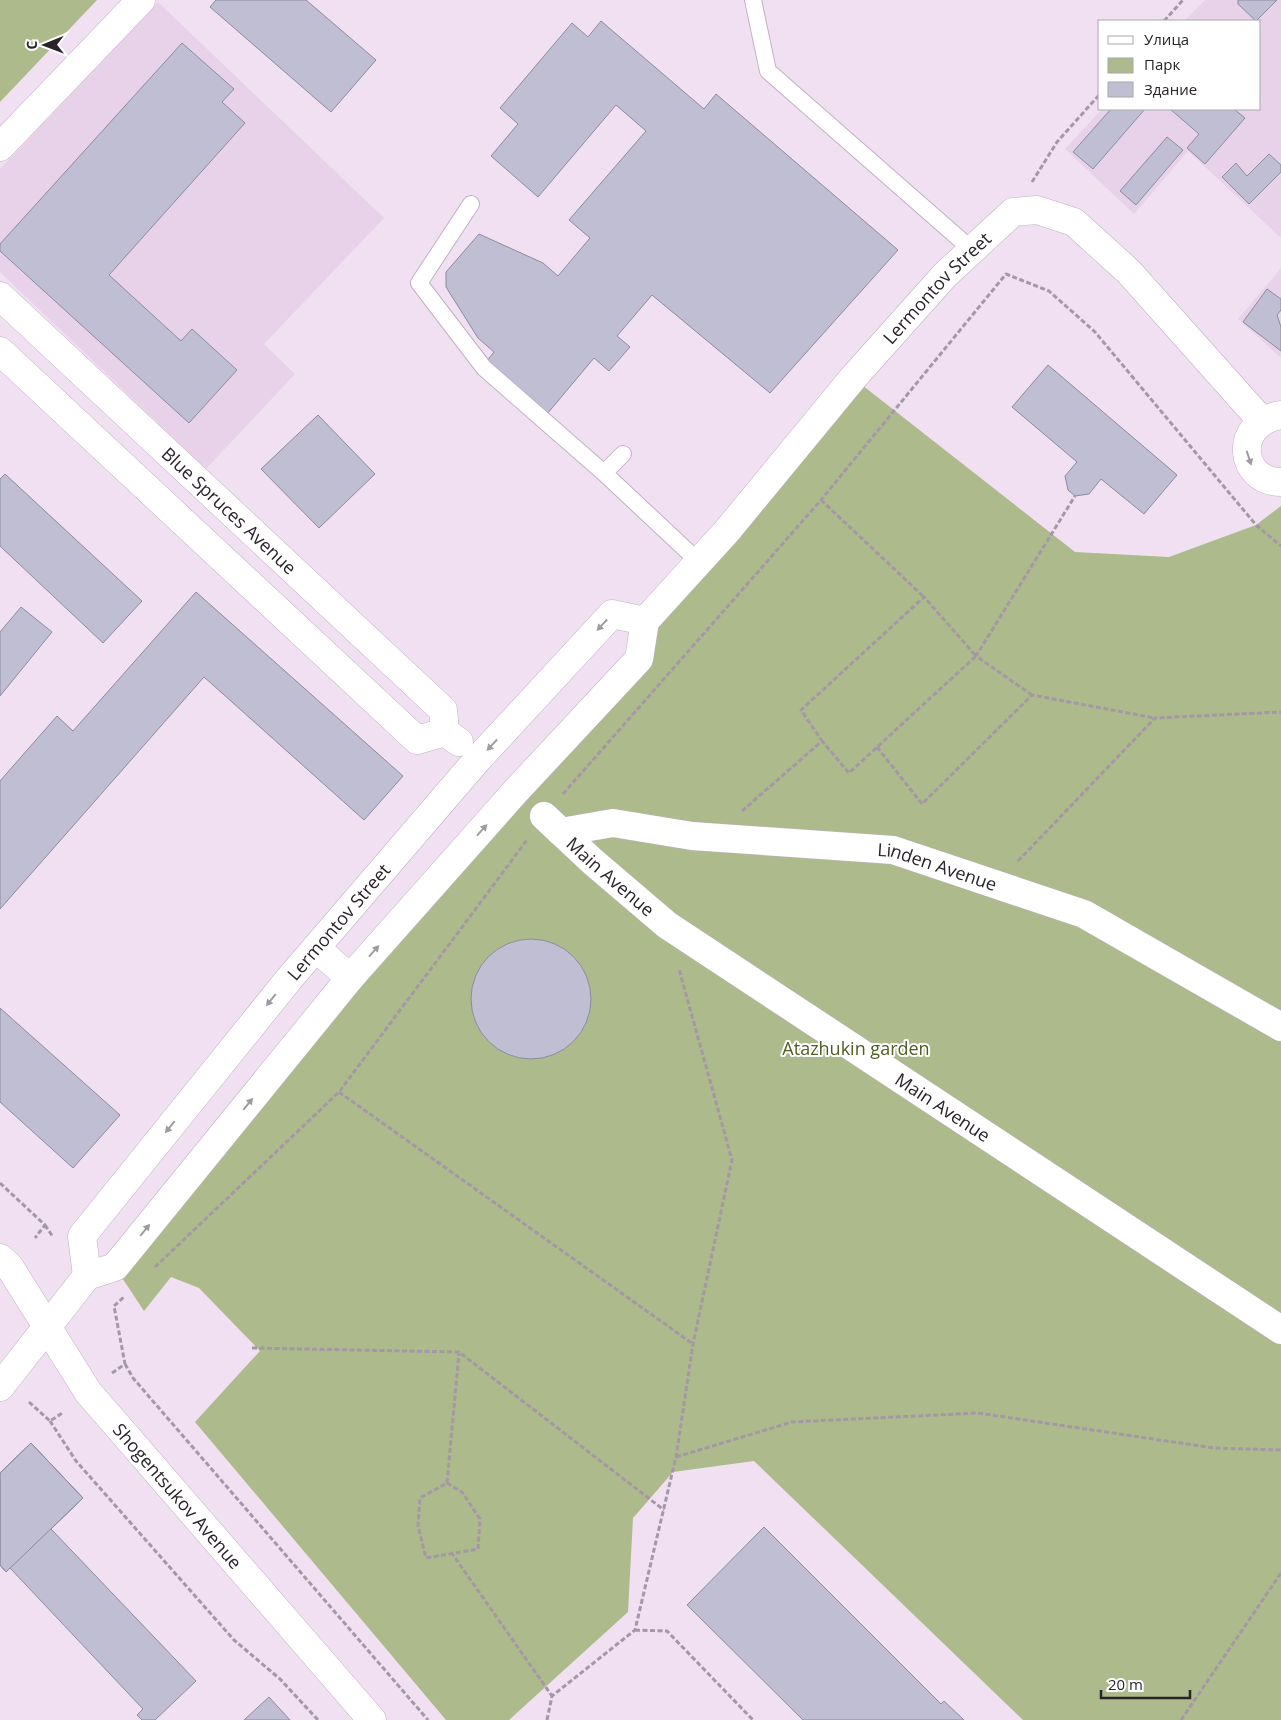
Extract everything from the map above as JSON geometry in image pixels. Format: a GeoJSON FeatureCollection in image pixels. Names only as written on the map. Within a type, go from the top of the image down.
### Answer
{"type":"FeatureCollection","features":[{"type":"Feature","properties":{"kind":"street"},"geometry":{"type":"LineString","coordinates":[[0,147],[141,0]]}},
{"type":"Feature","properties":{"kind":"street"},"geometry":{"type":"LineString","coordinates":[[1013,212],[1037,210],[1074,222],[1129,272],[1271,417],[1249,434],[1246,454],[1254,471],[1271,482],[1281,482]]}},
{"type":"Feature","properties":{"kind":"street","name":"Lermontov Street"},"geometry":{"type":"LineString","coordinates":[[87,1276],[82,1236],[316,948],[478,759],[612,614],[645,621],[727,531],[853,378],[945,275],[1013,212]]}},
{"type":"Feature","properties":{"kind":"street","name":"Blue Spruces Avenue"},"geometry":{"type":"LineString","coordinates":[[0,296],[443,710],[452,737],[417,740],[0,351]]}},
{"type":"Feature","properties":{"kind":"street"},"geometry":{"type":"LineString","coordinates":[[0,1387],[87,1276],[115,1268],[350,978],[515,792],[639,659],[645,621]]}},
{"type":"Feature","properties":{"kind":"street","name":"Linden Avenue"},"geometry":{"type":"LineString","coordinates":[[553,824],[613,824],[712,838],[893,850],[1084,914],[1281,1027]]}},
{"type":"Feature","properties":{"kind":"street","name":"Main Avenue"},"geometry":{"type":"LineString","coordinates":[[553,824],[667,925],[1281,1330]]}},
{"type":"Feature","properties":{"kind":"street"},"geometry":{"type":"LineString","coordinates":[[316,948],[350,978]]}},
{"type":"Feature","properties":{"kind":"street","name":"Shogentsukov Avenue"},"geometry":{"type":"LineString","coordinates":[[0,1258],[9,1266],[88,1392],[372,1720]]}},
{"type":"Feature","properties":{"kind":"lane"},"geometry":{"type":"LineString","coordinates":[[753,0],[768,71],[971,249]]}},
{"type":"Feature","properties":{"kind":"lane"},"geometry":{"type":"LineString","coordinates":[[471,204],[419,283],[484,368],[604,473],[699,562]]}},
{"type":"Feature","properties":{"kind":"lane"},"geometry":{"type":"LineString","coordinates":[[604,473],[623,454]]}},
{"type":"Feature","properties":{"kind":"path"},"geometry":{"type":"LineString","coordinates":[[1165,20],[1183,0]]}},
{"type":"Feature","properties":{"kind":"path"},"geometry":{"type":"LineString","coordinates":[[1013,212],[1056,142],[1098,96]]}},
{"type":"Feature","properties":{"kind":"path"},"geometry":{"type":"LineString","coordinates":[[150,1272],[339,1092],[553,824],[1006,274],[1049,291],[1095,332],[1256,525],[1281,546]]}},
{"type":"Feature","properties":{"kind":"path"},"geometry":{"type":"LineString","coordinates":[[924,597],[801,710],[822,741],[849,772],[976,656],[1074,496]]}},
{"type":"Feature","properties":{"kind":"path"},"geometry":{"type":"LineString","coordinates":[[821,500],[924,597],[976,656],[1032,695],[1154,718],[1281,712]]}},
{"type":"Feature","properties":{"kind":"path"},"geometry":{"type":"LineString","coordinates":[[877,746],[922,804],[1032,695]]}},
{"type":"Feature","properties":{"kind":"path"},"geometry":{"type":"LineString","coordinates":[[995,884],[1154,718]]}},
{"type":"Feature","properties":{"kind":"path"},"geometry":{"type":"LineString","coordinates":[[712,838],[822,741]]}},
{"type":"Feature","properties":{"kind":"path"},"geometry":{"type":"LineString","coordinates":[[547,1720],[552,1696],[635,1630],[676,1457],[693,1344],[732,1160],[667,925]]}},
{"type":"Feature","properties":{"kind":"path"},"geometry":{"type":"LineString","coordinates":[[339,1092],[693,1344]]}},
{"type":"Feature","properties":{"kind":"path"},"geometry":{"type":"LineString","coordinates":[[0,1183],[45,1225],[56,1240]]}},
{"type":"Feature","properties":{"kind":"path"},"geometry":{"type":"LineString","coordinates":[[35,1238],[45,1225]]}},
{"type":"Feature","properties":{"kind":"path"},"geometry":{"type":"LineString","coordinates":[[128,1292],[114,1306],[125,1364],[134,1378],[428,1720]]}},
{"type":"Feature","properties":{"kind":"path"},"geometry":{"type":"LineString","coordinates":[[252,1348],[459,1352],[664,1510]]}},
{"type":"Feature","properties":{"kind":"path"},"geometry":{"type":"LineString","coordinates":[[446,1483],[459,1352]]}},
{"type":"Feature","properties":{"kind":"path"},"geometry":{"type":"LineString","coordinates":[[112,1373],[125,1364]]}},
{"type":"Feature","properties":{"kind":"path"},"geometry":{"type":"LineString","coordinates":[[29,1402],[50,1421],[76,1461],[234,1640],[280,1679],[318,1720]]}},
{"type":"Feature","properties":{"kind":"path"},"geometry":{"type":"LineString","coordinates":[[50,1421],[64,1412]]}},
{"type":"Feature","properties":{"kind":"path"},"geometry":{"type":"LineString","coordinates":[[676,1457],[792,1422],[978,1413],[1214,1448],[1281,1450]]}},
{"type":"Feature","properties":{"kind":"path"},"geometry":{"type":"LineString","coordinates":[[446,1483],[462,1492],[480,1519],[478,1549],[451,1552],[426,1558],[418,1526],[420,1498],[446,1483]]}},
{"type":"Feature","properties":{"kind":"path"},"geometry":{"type":"LineString","coordinates":[[451,1552],[552,1696]]}},
{"type":"Feature","properties":{"kind":"path"},"geometry":{"type":"LineString","coordinates":[[1181,1720],[1281,1573]]}},
{"type":"Feature","properties":{"kind":"path"},"geometry":{"type":"LineString","coordinates":[[635,1630],[667,1631],[753,1720]]}},
{"type":"Feature","properties":{"kind":"shaded area"},"geometry":{"type":"Polygon","coordinates":[[[1205,0],[1281,0],[1281,238],[1188,151],[1134,214],[1065,149],[1101,110],[1261,110],[1261,20],[1185,20],[1205,0]]]}},
{"type":"Feature","properties":{"kind":"shaded area"},"geometry":{"type":"Polygon","coordinates":[[[158,2],[384,218],[264,344],[295,374],[206,469],[0,272],[0,169],[158,2]]]}},
{"type":"Feature","properties":{"kind":"shaded area"},"geometry":{"type":"Polygon","coordinates":[[[1281,268],[1281,358],[1238,319],[1281,268]]]}},
{"type":"Feature","properties":{"kind":"green space"},"geometry":{"type":"Polygon","coordinates":[[[0,0],[97,0],[0,102],[0,0]]]}},
{"type":"Feature","properties":{"kind":"green space","name":"Atazhukin garden"},"geometry":{"type":"Polygon","coordinates":[[[853,378],[1075,552],[1169,557],[1256,525],[1281,506],[1281,1720],[1023,1720],[754,1461],[673,1472],[633,1518],[628,1612],[509,1720],[446,1720],[195,1422],[260,1351],[199,1288],[171,1277],[144,1311],[115,1267],[639,659],[645,621],[853,378]]]}},
{"type":"Feature","properties":{"kind":"building"},"geometry":{"type":"Polygon","coordinates":[[[216,0],[306,0],[376,60],[331,112],[210,7],[216,0]]]}},
{"type":"Feature","properties":{"kind":"building"},"geometry":{"type":"Polygon","coordinates":[[[1238,0],[1277,0],[1257,20],[1238,4],[1238,0]]]}},
{"type":"Feature","properties":{"kind":"building"},"geometry":{"type":"Polygon","coordinates":[[[601,21],[704,109],[716,94],[898,250],[770,393],[652,295],[617,336],[630,347],[609,371],[594,358],[547,414],[486,362],[494,352],[478,338],[446,287],[446,272],[479,234],[543,263],[558,276],[590,238],[569,220],[646,131],[616,105],[538,197],[491,156],[518,124],[500,108],[572,23],[588,37],[601,21]]]}},
{"type":"Feature","properties":{"kind":"building"},"geometry":{"type":"Polygon","coordinates":[[[182,43],[234,89],[222,102],[245,123],[109,275],[181,341],[192,329],[237,370],[189,423],[0,251],[0,244],[182,43]]]}},
{"type":"Feature","properties":{"kind":"building"},"geometry":{"type":"Polygon","coordinates":[[[1110,110],[1144,110],[1093,169],[1073,152],[1110,110]]]}},
{"type":"Feature","properties":{"kind":"building"},"geometry":{"type":"Polygon","coordinates":[[[1171,110],[1235,110],[1245,118],[1205,164],[1187,148],[1199,134],[1171,110]]]}},
{"type":"Feature","properties":{"kind":"building"},"geometry":{"type":"Polygon","coordinates":[[[1167,137],[1183,150],[1136,205],[1120,191],[1167,137]]]}},
{"type":"Feature","properties":{"kind":"building"},"geometry":{"type":"Polygon","coordinates":[[[1269,154],[1281,165],[1281,172],[1249,204],[1222,177],[1236,163],[1247,176],[1269,154]]]}},
{"type":"Feature","properties":{"kind":"building"},"geometry":{"type":"Polygon","coordinates":[[[1267,289],[1281,299],[1281,310],[1277,315],[1281,327],[1281,351],[1243,322],[1267,289]]]}},
{"type":"Feature","properties":{"kind":"building"},"geometry":{"type":"Polygon","coordinates":[[[1048,365],[1177,475],[1144,514],[1101,479],[1089,494],[1075,496],[1068,490],[1065,476],[1077,462],[1012,407],[1048,365]]]}},
{"type":"Feature","properties":{"kind":"building"},"geometry":{"type":"Polygon","coordinates":[[[318,415],[375,474],[319,528],[261,469],[318,415]]]}},
{"type":"Feature","properties":{"kind":"building"},"geometry":{"type":"Polygon","coordinates":[[[5,474],[142,601],[103,643],[0,546],[0,479],[5,474]]]}},
{"type":"Feature","properties":{"kind":"building"},"geometry":{"type":"Polygon","coordinates":[[[196,592],[403,776],[364,820],[204,677],[0,909],[0,781],[57,716],[73,731],[196,592]]]}},
{"type":"Feature","properties":{"kind":"building"},"geometry":{"type":"Polygon","coordinates":[[[21,607],[52,632],[0,696],[0,632],[21,607]]]}},
{"type":"Feature","properties":{"kind":"building"},"geometry":{"type":"Polygon","coordinates":[[[531,939],[543,940],[554,944],[564,949],[573,957],[581,966],[586,976],[590,987],[590,1011],[586,1022],[581,1032],[573,1041],[564,1049],[554,1054],[543,1058],[531,1059],[519,1058],[508,1054],[498,1049],[489,1041],[481,1032],[476,1022],[472,1011],[471,999],[472,987],[476,976],[481,966],[489,957],[498,949],[508,944],[519,940],[531,939]]]}},
{"type":"Feature","properties":{"kind":"building"},"geometry":{"type":"Polygon","coordinates":[[[0,1008],[120,1115],[73,1168],[0,1102],[0,1008]]]}},
{"type":"Feature","properties":{"kind":"building"},"geometry":{"type":"Polygon","coordinates":[[[31,1443],[83,1498],[51,1529],[196,1681],[155,1720],[142,1720],[137,1715],[143,1709],[10,1568],[6,1572],[0,1565],[0,1473],[31,1443]]]}},
{"type":"Feature","properties":{"kind":"building"},"geometry":{"type":"Polygon","coordinates":[[[31,1443],[83,1498],[6,1572],[0,1565],[0,1473],[31,1443]]]}},
{"type":"Feature","properties":{"kind":"building"},"geometry":{"type":"Polygon","coordinates":[[[764,1527],[941,1704],[944,1701],[964,1720],[803,1720],[687,1605],[764,1527]]]}},
{"type":"Feature","properties":{"kind":"building"},"geometry":{"type":"Polygon","coordinates":[[[269,1697],[290,1720],[244,1720],[269,1697]]]}}]}
